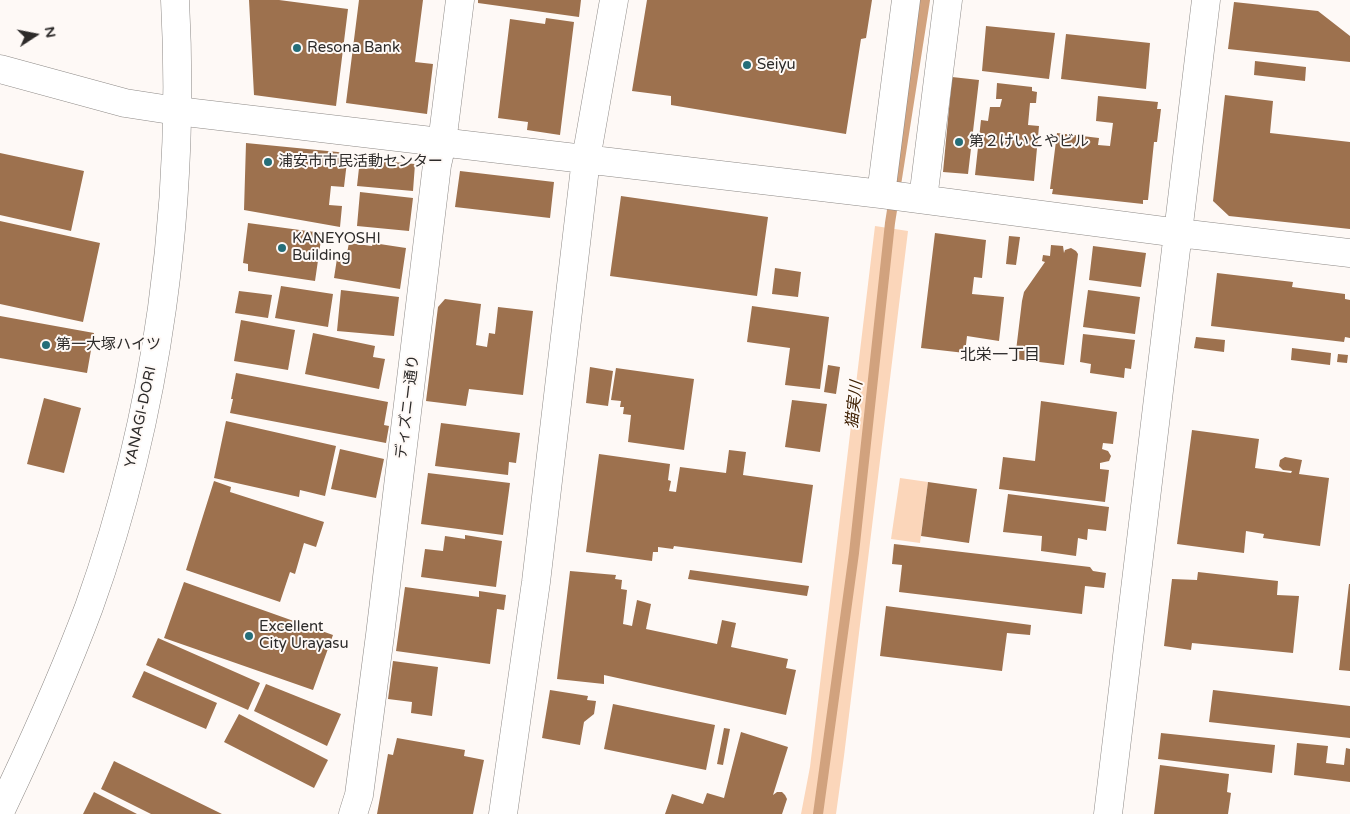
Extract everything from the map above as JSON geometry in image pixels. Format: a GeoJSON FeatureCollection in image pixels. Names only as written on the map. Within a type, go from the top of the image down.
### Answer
{"type":"FeatureCollection","features":[{"type":"Feature","properties":{"kind":"street","name":"YANAGI-DORI"},"geometry":{"type":"LineString","coordinates":[[0,812],[59,682],[89,606],[114,529],[132,457],[156,345],[168,262],[177,112],[175,0]]}},
{"type":"Feature","properties":{"kind":"street","name":"ディズニー通り"},"geometry":{"type":"LineString","coordinates":[[353,814],[359,795],[436,175],[442,143],[460,0]]}},
{"type":"Feature","properties":{"kind":"street"},"geometry":{"type":"LineString","coordinates":[[503,814],[536,582],[586,159],[614,0]]}},
{"type":"Feature","properties":{"kind":"street"},"geometry":{"type":"LineString","coordinates":[[876,193],[906,0]]}},
{"type":"Feature","properties":{"kind":"street"},"geometry":{"type":"LineString","coordinates":[[923,200],[948,0]]}},
{"type":"Feature","properties":{"kind":"street"},"geometry":{"type":"LineString","coordinates":[[1108,814],[1206,0]]}},
{"type":"Feature","properties":{"kind":"street"},"geometry":{"type":"LineString","coordinates":[[0,69],[125,103],[177,112],[876,193],[1179,233],[1350,253]]}},
{"type":"Feature","properties":{"kind":"shaded area"},"geometry":{"type":"Polygon","coordinates":[[[875,226],[908,231],[844,756],[836,814],[801,814],[810,767],[875,226]]]}},
{"type":"Feature","properties":{"kind":"shaded area"},"geometry":{"type":"Polygon","coordinates":[[[900,478],[928,482],[920,543],[891,539],[900,478]]]}},
{"type":"Feature","properties":{"kind":"building"},"geometry":{"type":"Polygon","coordinates":[[[249,0],[279,0],[348,9],[336,106],[254,95],[249,0]]]}},
{"type":"Feature","properties":{"kind":"building"},"geometry":{"type":"Polygon","coordinates":[[[359,0],[423,0],[415,62],[433,64],[427,114],[346,103],[359,0]]]}},
{"type":"Feature","properties":{"kind":"building"},"geometry":{"type":"Polygon","coordinates":[[[478,0],[581,0],[579,17],[478,3],[478,0]]]}},
{"type":"Feature","properties":{"kind":"building","name":"Seiyu"},"geometry":{"type":"Polygon","coordinates":[[[647,0],[872,0],[866,38],[861,39],[846,134],[671,105],[671,96],[632,91],[647,0]]]}},
{"type":"Feature","properties":{"kind":"building"},"geometry":{"type":"Polygon","coordinates":[[[1234,2],[1318,11],[1350,36],[1350,62],[1228,49],[1234,2]]]}},
{"type":"Feature","properties":{"kind":"building"},"geometry":{"type":"Polygon","coordinates":[[[546,18],[574,22],[560,135],[527,130],[528,122],[498,118],[510,19],[545,24],[546,18]]]}},
{"type":"Feature","properties":{"kind":"building"},"geometry":{"type":"Polygon","coordinates":[[[986,26],[1055,33],[1049,79],[982,71],[986,26]]]}},
{"type":"Feature","properties":{"kind":"building"},"geometry":{"type":"Polygon","coordinates":[[[1066,34],[1150,43],[1146,89],[1061,79],[1066,34]]]}},
{"type":"Feature","properties":{"kind":"building"},"geometry":{"type":"Polygon","coordinates":[[[1255,61],[1306,67],[1305,81],[1254,75],[1255,61]]]}},
{"type":"Feature","properties":{"kind":"building","name":"第２けいとやビル"},"geometry":{"type":"Polygon","coordinates":[[[952,77],[979,80],[968,174],[943,172],[952,77]]]}},
{"type":"Feature","properties":{"kind":"building"},"geometry":{"type":"Polygon","coordinates":[[[997,83],[1032,87],[1032,91],[1037,92],[1036,103],[1030,103],[1028,125],[1039,126],[1034,181],[975,175],[981,120],[988,121],[990,107],[1000,107],[1002,99],[996,99],[997,83]]]}},
{"type":"Feature","properties":{"kind":"building"},"geometry":{"type":"Polygon","coordinates":[[[1225,95],[1273,101],[1270,133],[1350,142],[1350,229],[1229,216],[1213,201],[1225,95]]]}},
{"type":"Feature","properties":{"kind":"building"},"geometry":{"type":"Polygon","coordinates":[[[1098,96],[1158,102],[1157,109],[1161,109],[1157,142],[1154,142],[1148,200],[1143,200],[1143,204],[1052,194],[1053,189],[1050,189],[1057,133],[1099,138],[1098,145],[1110,146],[1113,123],[1096,121],[1098,96]]]}},
{"type":"Feature","properties":{"kind":"building"},"geometry":{"type":"Polygon","coordinates":[[[246,143],[348,153],[344,187],[331,186],[329,205],[342,206],[340,227],[244,210],[246,143]]]}},
{"type":"Feature","properties":{"kind":"building"},"geometry":{"type":"Polygon","coordinates":[[[0,153],[84,171],[71,231],[0,215],[0,153]]]}},
{"type":"Feature","properties":{"kind":"building"},"geometry":{"type":"Polygon","coordinates":[[[360,159],[415,164],[413,191],[357,186],[360,159]]]}},
{"type":"Feature","properties":{"kind":"building"},"geometry":{"type":"Polygon","coordinates":[[[460,171],[554,182],[550,218],[455,207],[460,171]]]}},
{"type":"Feature","properties":{"kind":"building"},"geometry":{"type":"Polygon","coordinates":[[[360,192],[413,198],[409,231],[357,226],[360,192]]]}},
{"type":"Feature","properties":{"kind":"building"},"geometry":{"type":"Polygon","coordinates":[[[621,196],[768,217],[757,296],[610,276],[621,196]]]}},
{"type":"Feature","properties":{"kind":"building"},"geometry":{"type":"Polygon","coordinates":[[[0,221],[100,243],[83,322],[0,304],[0,221]]]}},
{"type":"Feature","properties":{"kind":"building","name":"KANEYOSHI Building"},"geometry":{"type":"Polygon","coordinates":[[[248,223],[322,233],[315,281],[248,271],[248,264],[243,263],[248,223]]]}},
{"type":"Feature","properties":{"kind":"building"},"geometry":{"type":"Polygon","coordinates":[[[935,233],[986,240],[982,278],[974,277],[972,294],[1004,297],[999,341],[967,336],[965,353],[921,348],[935,233]]]}},
{"type":"Feature","properties":{"kind":"building"},"geometry":{"type":"Polygon","coordinates":[[[1009,236],[1020,237],[1016,265],[1006,264],[1009,236]]]}},
{"type":"Feature","properties":{"kind":"building"},"geometry":{"type":"Polygon","coordinates":[[[349,243],[372,246],[373,243],[406,248],[400,289],[334,278],[338,252],[347,253],[349,243]]]}},
{"type":"Feature","properties":{"kind":"building"},"geometry":{"type":"Polygon","coordinates":[[[1051,245],[1063,246],[1064,253],[1065,250],[1071,248],[1078,254],[1064,365],[1015,359],[1024,292],[1045,262],[1042,261],[1043,255],[1050,256],[1051,245]]]}},
{"type":"Feature","properties":{"kind":"building"},"geometry":{"type":"Polygon","coordinates":[[[1093,246],[1146,253],[1141,287],[1089,280],[1093,246]]]}},
{"type":"Feature","properties":{"kind":"building"},"geometry":{"type":"Polygon","coordinates":[[[775,268],[801,272],[798,297],[772,294],[775,268]]]}},
{"type":"Feature","properties":{"kind":"building"},"geometry":{"type":"Polygon","coordinates":[[[1217,273],[1293,282],[1292,287],[1345,294],[1345,299],[1350,300],[1350,338],[1345,337],[1344,342],[1211,326],[1217,273]]]}},
{"type":"Feature","properties":{"kind":"building"},"geometry":{"type":"Polygon","coordinates":[[[281,286],[333,294],[328,327],[275,318],[281,286]]]}},
{"type":"Feature","properties":{"kind":"building"},"geometry":{"type":"Polygon","coordinates":[[[341,290],[399,297],[394,336],[337,331],[341,290]]]}},
{"type":"Feature","properties":{"kind":"building"},"geometry":{"type":"Polygon","coordinates":[[[1088,290],[1140,297],[1135,334],[1083,327],[1088,290]]]}},
{"type":"Feature","properties":{"kind":"building"},"geometry":{"type":"Polygon","coordinates":[[[239,291],[272,295],[268,318],[235,313],[239,291]]]}},
{"type":"Feature","properties":{"kind":"building"},"geometry":{"type":"Polygon","coordinates":[[[445,299],[481,304],[476,345],[487,347],[489,333],[495,334],[498,307],[533,311],[523,395],[469,389],[466,406],[426,401],[438,307],[445,299]]]}},
{"type":"Feature","properties":{"kind":"building"},"geometry":{"type":"Polygon","coordinates":[[[752,306],[829,317],[820,389],[785,385],[790,348],[747,342],[752,306]]]}},
{"type":"Feature","properties":{"kind":"building","name":"第一大塚ハイツ"},"geometry":{"type":"Polygon","coordinates":[[[0,316],[94,333],[87,373],[0,358],[0,316]]]}},
{"type":"Feature","properties":{"kind":"building"},"geometry":{"type":"Polygon","coordinates":[[[241,320],[295,330],[288,370],[234,361],[241,320]]]}},
{"type":"Feature","properties":{"kind":"building"},"geometry":{"type":"Polygon","coordinates":[[[313,333],[375,346],[373,357],[385,359],[379,389],[305,374],[313,333]]]}},
{"type":"Feature","properties":{"kind":"building"},"geometry":{"type":"Polygon","coordinates":[[[1083,334],[1135,340],[1131,369],[1125,368],[1124,378],[1090,373],[1091,364],[1080,362],[1083,334]]]}},
{"type":"Feature","properties":{"kind":"building"},"geometry":{"type":"Polygon","coordinates":[[[1196,337],[1225,340],[1224,352],[1194,348],[1196,337]]]}},
{"type":"Feature","properties":{"kind":"building"},"geometry":{"type":"Polygon","coordinates":[[[1292,348],[1331,353],[1330,365],[1291,360],[1292,348]]]}},
{"type":"Feature","properties":{"kind":"building"},"geometry":{"type":"Polygon","coordinates":[[[1338,354],[1348,355],[1347,363],[1337,362],[1338,354]]]}},
{"type":"Feature","properties":{"kind":"building"},"geometry":{"type":"Polygon","coordinates":[[[828,365],[840,367],[836,394],[824,392],[828,365]]]}},
{"type":"Feature","properties":{"kind":"building"},"geometry":{"type":"Polygon","coordinates":[[[590,367],[613,371],[608,406],[586,403],[590,367]]]}},
{"type":"Feature","properties":{"kind":"building"},"geometry":{"type":"Polygon","coordinates":[[[616,368],[694,379],[684,450],[628,442],[631,415],[623,414],[624,407],[620,407],[621,401],[611,400],[616,368]]]}},
{"type":"Feature","properties":{"kind":"building"},"geometry":{"type":"Polygon","coordinates":[[[236,373],[388,402],[384,425],[389,426],[386,443],[230,413],[236,373]]]}},
{"type":"Feature","properties":{"kind":"building"},"geometry":{"type":"Polygon","coordinates":[[[44,398],[81,408],[64,473],[27,464],[44,398]]]}},
{"type":"Feature","properties":{"kind":"building"},"geometry":{"type":"Polygon","coordinates":[[[792,400],[827,404],[820,452],[785,447],[792,400]]]}},
{"type":"Feature","properties":{"kind":"building"},"geometry":{"type":"Polygon","coordinates":[[[1041,401],[1117,412],[1113,444],[1103,443],[1102,449],[1108,451],[1111,456],[1109,461],[1100,463],[1100,469],[1109,470],[1105,502],[999,489],[1003,457],[1035,461],[1041,401]]]}},
{"type":"Feature","properties":{"kind":"building"},"geometry":{"type":"Polygon","coordinates":[[[226,421],[336,446],[325,496],[300,490],[299,497],[214,478],[226,421]]]}},
{"type":"Feature","properties":{"kind":"building"},"geometry":{"type":"Polygon","coordinates":[[[441,423],[520,433],[516,463],[509,462],[508,475],[435,466],[441,423]]]}},
{"type":"Feature","properties":{"kind":"building"},"geometry":{"type":"Polygon","coordinates":[[[1192,430],[1259,439],[1255,468],[1291,473],[1292,471],[1283,470],[1279,466],[1280,460],[1285,457],[1302,460],[1299,474],[1329,478],[1320,546],[1263,538],[1264,534],[1246,531],[1244,553],[1177,544],[1192,430]]]}},
{"type":"Feature","properties":{"kind":"building"},"geometry":{"type":"Polygon","coordinates":[[[340,449],[384,459],[376,498],[331,489],[340,449]]]}},
{"type":"Feature","properties":{"kind":"building"},"geometry":{"type":"Polygon","coordinates":[[[729,450],[746,452],[743,475],[813,485],[802,563],[674,546],[673,549],[658,547],[658,552],[653,552],[652,561],[586,552],[599,454],[670,464],[668,480],[671,481],[669,491],[676,492],[680,467],[726,473],[729,450]]]}},
{"type":"Feature","properties":{"kind":"building"},"geometry":{"type":"Polygon","coordinates":[[[428,473],[510,483],[503,535],[421,524],[428,473]]]}},
{"type":"Feature","properties":{"kind":"building"},"geometry":{"type":"Polygon","coordinates":[[[214,481],[231,487],[230,492],[324,522],[316,547],[304,543],[295,574],[290,572],[280,602],[186,570],[214,481]]]}},
{"type":"Feature","properties":{"kind":"building"},"geometry":{"type":"Polygon","coordinates":[[[928,482],[977,489],[969,543],[921,536],[928,482]]]}},
{"type":"Feature","properties":{"kind":"building"},"geometry":{"type":"Polygon","coordinates":[[[1008,494],[1109,507],[1106,531],[1088,529],[1087,540],[1078,538],[1076,556],[1041,551],[1042,536],[1003,532],[1008,494]]]}},
{"type":"Feature","properties":{"kind":"building"},"geometry":{"type":"Polygon","coordinates":[[[465,535],[502,541],[496,587],[421,577],[425,549],[443,551],[445,536],[465,539],[465,535]]]}},
{"type":"Feature","properties":{"kind":"building"},"geometry":{"type":"Polygon","coordinates":[[[894,544],[1090,567],[1093,571],[1106,573],[1104,588],[1085,586],[1082,614],[899,592],[902,565],[892,564],[894,544]]]}},
{"type":"Feature","properties":{"kind":"building"},"geometry":{"type":"Polygon","coordinates":[[[690,570],[809,586],[807,596],[688,579],[690,570]]]}},
{"type":"Feature","properties":{"kind":"building"},"geometry":{"type":"Polygon","coordinates":[[[570,571],[616,575],[615,579],[622,580],[621,589],[627,590],[623,624],[632,626],[637,600],[651,604],[646,629],[717,644],[722,620],[736,623],[731,647],[788,659],[786,668],[796,670],[786,715],[604,675],[604,684],[557,679],[570,571]]]}},
{"type":"Feature","properties":{"kind":"building"},"geometry":{"type":"Polygon","coordinates":[[[1198,572],[1278,581],[1277,595],[1299,596],[1293,653],[1192,643],[1191,650],[1164,646],[1172,579],[1197,580],[1198,572]]]}},
{"type":"Feature","properties":{"kind":"building","name":"Excellent City Urayasu"},"geometry":{"type":"Polygon","coordinates":[[[184,582],[333,635],[313,690],[164,638],[184,582]]]}},
{"type":"Feature","properties":{"kind":"building"},"geometry":{"type":"Polygon","coordinates":[[[1350,584],[1350,671],[1339,670],[1350,584]]]}},
{"type":"Feature","properties":{"kind":"building"},"geometry":{"type":"Polygon","coordinates":[[[405,587],[479,597],[479,591],[506,595],[504,610],[497,609],[490,664],[396,651],[405,587]]]}},
{"type":"Feature","properties":{"kind":"building"},"geometry":{"type":"Polygon","coordinates":[[[886,606],[1031,625],[1030,635],[1007,633],[1002,671],[880,656],[886,606]]]}},
{"type":"Feature","properties":{"kind":"building"},"geometry":{"type":"Polygon","coordinates":[[[158,638],[260,683],[248,710],[146,665],[158,638]]]}},
{"type":"Feature","properties":{"kind":"building"},"geometry":{"type":"Polygon","coordinates":[[[393,661],[438,667],[432,716],[411,713],[412,702],[388,699],[393,661]]]}},
{"type":"Feature","properties":{"kind":"building"},"geometry":{"type":"Polygon","coordinates":[[[144,671],[217,703],[206,729],[132,697],[144,671]]]}},
{"type":"Feature","properties":{"kind":"building"},"geometry":{"type":"Polygon","coordinates":[[[266,684],[341,714],[327,746],[254,711],[266,684]]]}},
{"type":"Feature","properties":{"kind":"building"},"geometry":{"type":"Polygon","coordinates":[[[550,690],[588,696],[587,700],[596,701],[594,714],[584,722],[580,745],[542,738],[550,690]]]}},
{"type":"Feature","properties":{"kind":"building"},"geometry":{"type":"Polygon","coordinates":[[[1213,690],[1350,706],[1350,738],[1209,722],[1213,690]]]}},
{"type":"Feature","properties":{"kind":"building"},"geometry":{"type":"Polygon","coordinates":[[[613,704],[715,725],[706,770],[604,749],[613,704]]]}},
{"type":"Feature","properties":{"kind":"building"},"geometry":{"type":"Polygon","coordinates":[[[239,714],[328,760],[314,788],[224,742],[239,714]]]}},
{"type":"Feature","properties":{"kind":"building"},"geometry":{"type":"Polygon","coordinates":[[[724,728],[730,729],[723,765],[717,764],[724,728]]]}},
{"type":"Feature","properties":{"kind":"building"},"geometry":{"type":"Polygon","coordinates":[[[741,732],[788,747],[773,795],[777,792],[782,792],[787,799],[782,814],[665,814],[672,794],[703,804],[707,793],[724,798],[741,732]]]}},
{"type":"Feature","properties":{"kind":"building"},"geometry":{"type":"Polygon","coordinates":[[[1161,733],[1275,745],[1272,773],[1158,759],[1161,733]]]}},
{"type":"Feature","properties":{"kind":"building"},"geometry":{"type":"Polygon","coordinates":[[[397,738],[465,750],[464,756],[484,760],[473,814],[377,814],[388,754],[393,755],[397,738]]]}},
{"type":"Feature","properties":{"kind":"building"},"geometry":{"type":"Polygon","coordinates":[[[1297,743],[1328,746],[1326,763],[1344,765],[1346,748],[1350,749],[1350,782],[1294,775],[1297,743]]]}},
{"type":"Feature","properties":{"kind":"building"},"geometry":{"type":"Polygon","coordinates":[[[114,761],[222,814],[151,814],[101,789],[114,761]]]}},
{"type":"Feature","properties":{"kind":"building"},"geometry":{"type":"Polygon","coordinates":[[[1160,765],[1229,774],[1227,792],[1231,793],[1228,814],[1154,814],[1160,765]]]}},
{"type":"Feature","properties":{"kind":"building"},"geometry":{"type":"Polygon","coordinates":[[[94,792],[137,814],[83,814],[94,792]]]}},
{"type":"Feature","properties":{"kind":"waterway","name":"猫実川"},"geometry":{"type":"LineString","coordinates":[[818,814],[854,553],[890,223],[925,0]]}},
{"type":"Feature","properties":{"kind":"place","name":"Resona Bank"},"geometry":{"type":"Point","coordinates":[297,48]}},
{"type":"Feature","properties":{"kind":"place","name":"Seiyu"},"geometry":{"type":"Point","coordinates":[747,65]}},
{"type":"Feature","properties":{"kind":"place","name":"第２けいとやビル"},"geometry":{"type":"Point","coordinates":[959,142]}},
{"type":"Feature","properties":{"kind":"place","name":"浦安市市民活動センター"},"geometry":{"type":"Point","coordinates":[268,162]}},
{"type":"Feature","properties":{"kind":"place","name":"KANEYOSHI Building"},"geometry":{"type":"Point","coordinates":[282,248]}},
{"type":"Feature","properties":{"kind":"place","name":"第一大塚ハイツ"},"geometry":{"type":"Point","coordinates":[46,345]}},
{"type":"Feature","properties":{"kind":"place","name":"Excellent City Urayasu"},"geometry":{"type":"Point","coordinates":[249,636]}},
{"type":"Feature","properties":{"kind":"district","name":"北栄一丁目"},"geometry":{"type":"Point","coordinates":[1000,356]}}]}
